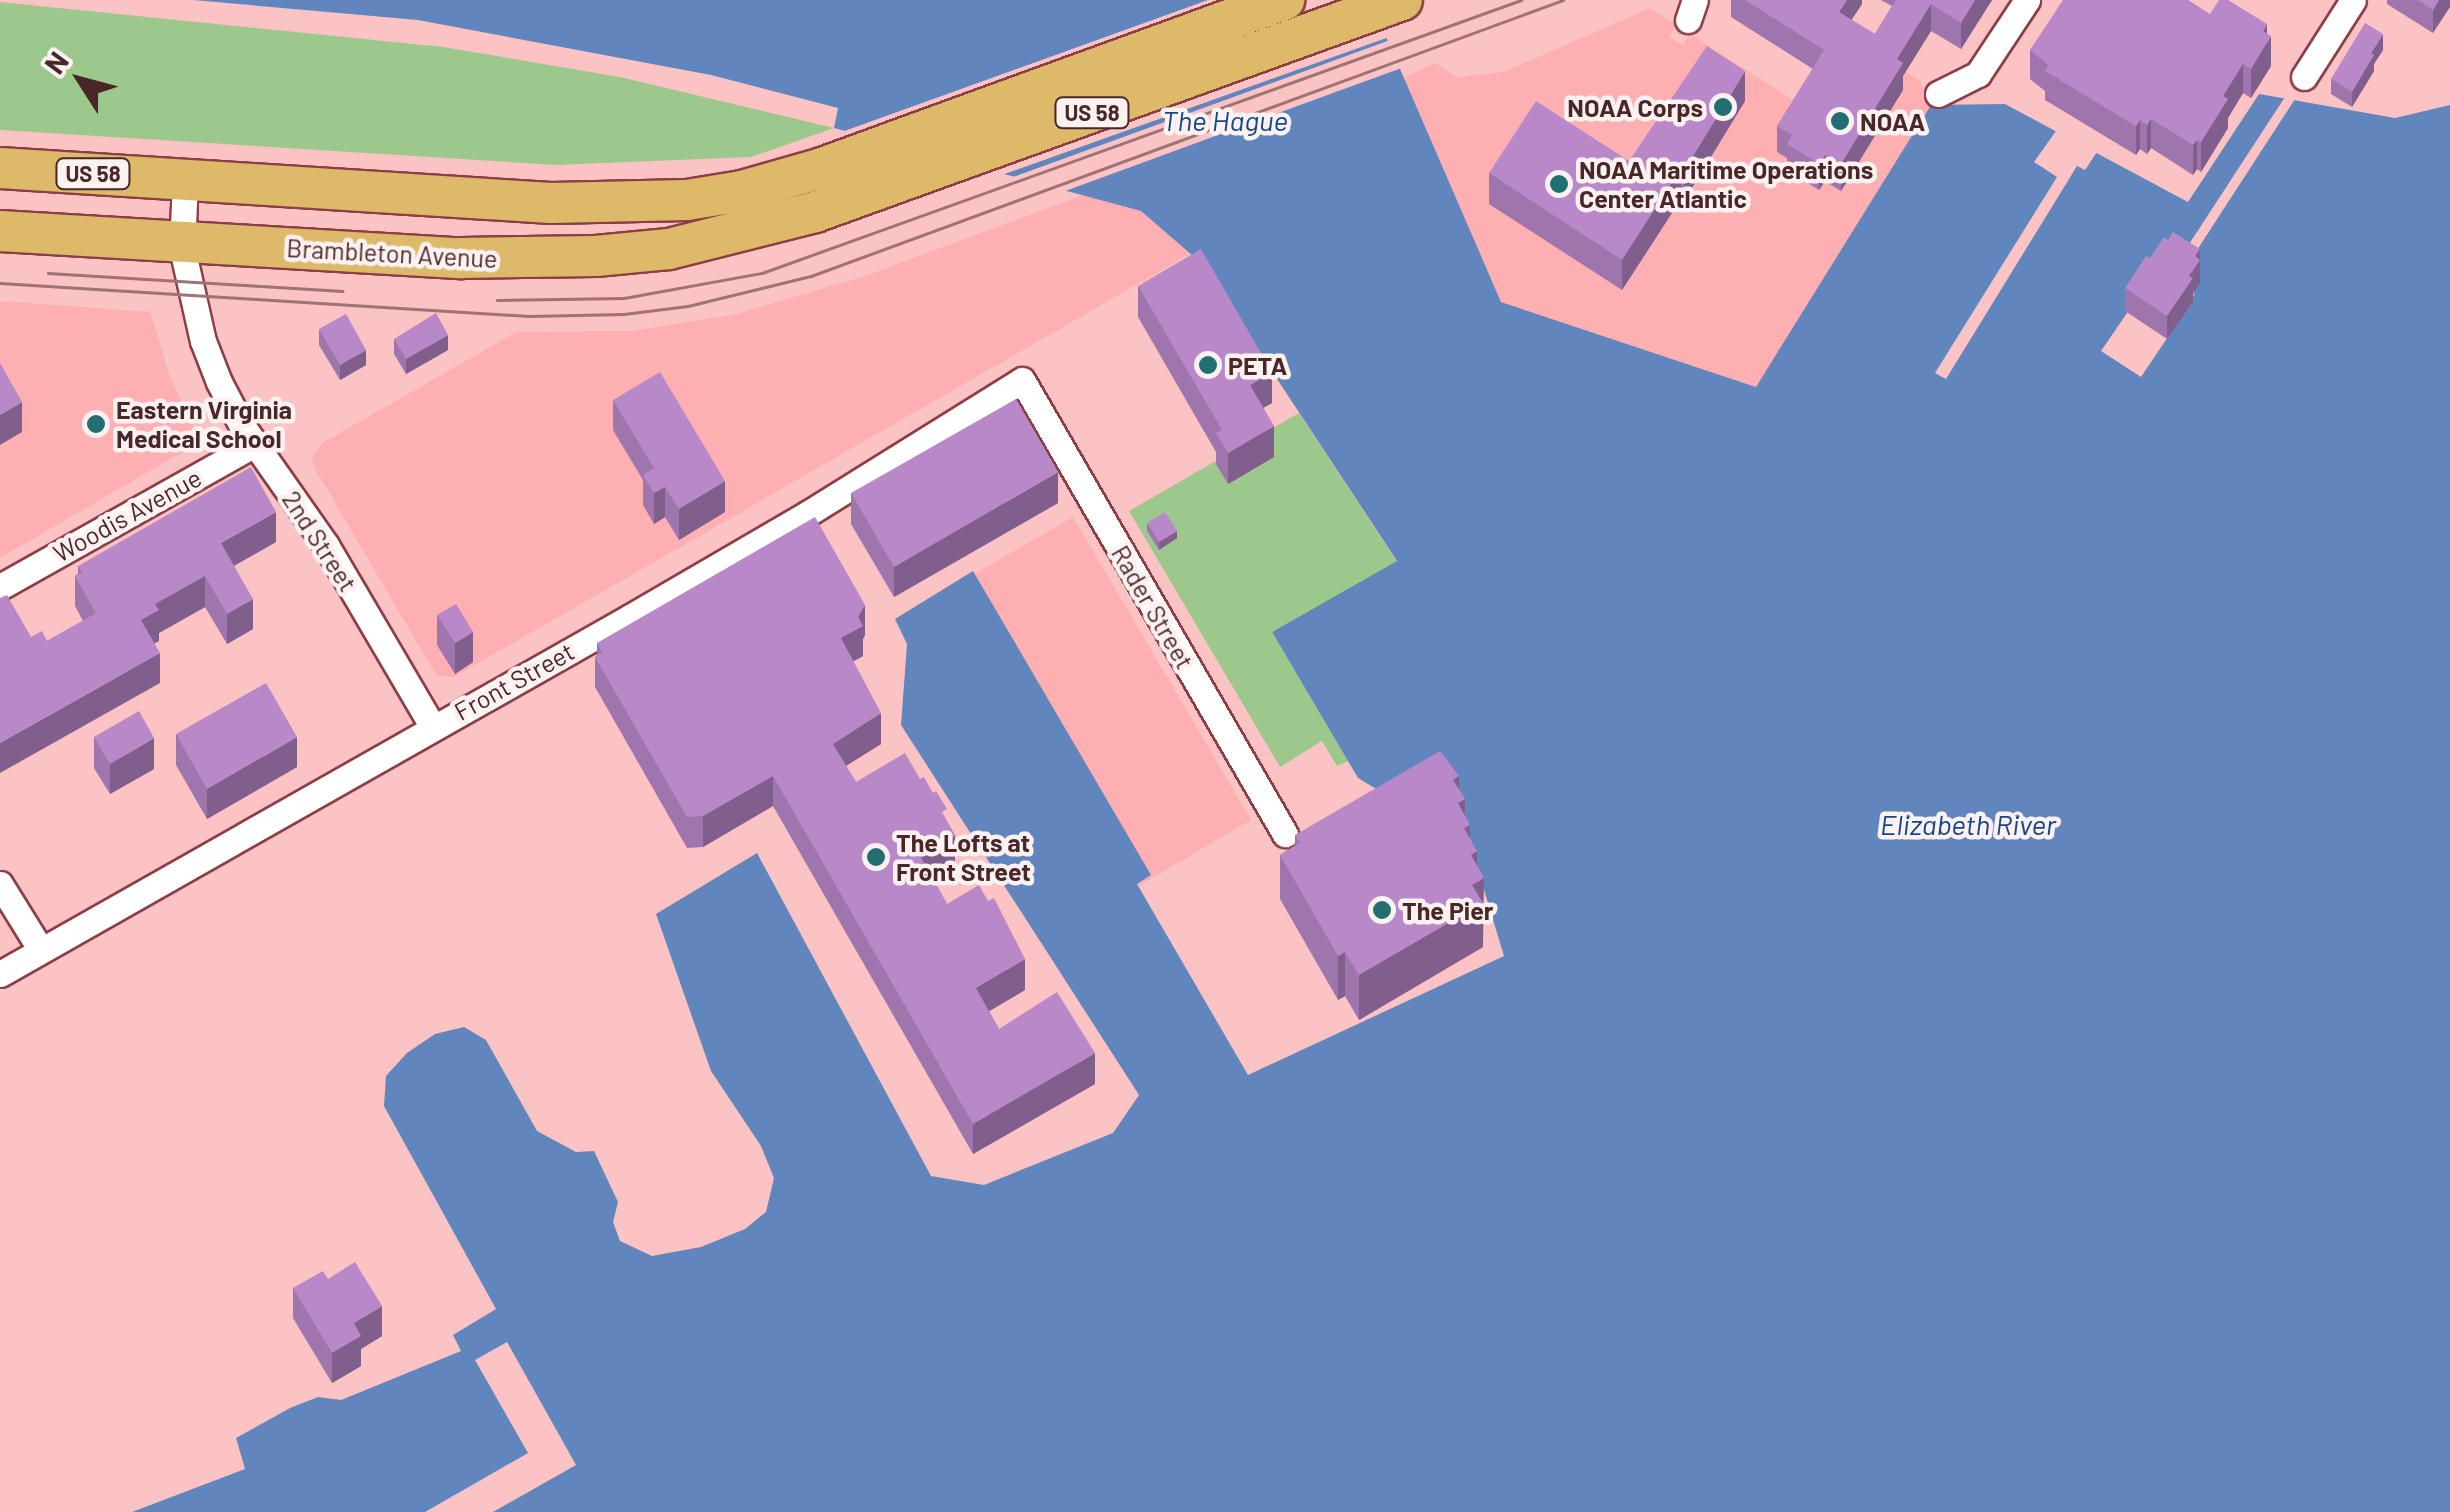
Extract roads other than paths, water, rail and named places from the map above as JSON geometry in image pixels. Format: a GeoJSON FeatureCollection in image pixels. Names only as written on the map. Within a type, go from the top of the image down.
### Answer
{"type":"FeatureCollection","features":[{"type":"Feature","properties":{"kind":"main road","name":"US 58"},"geometry":{"type":"LineString","coordinates":[[0,168],[591,205],[687,200],[822,168],[1284,0]]}},
{"type":"Feature","properties":{"kind":"main road","name":"Brambleton Avenue"},"geometry":{"type":"LineString","coordinates":[[0,230],[532,258],[669,249],[780,222],[1402,0]]}},
{"type":"Feature","properties":{"kind":"street"},"geometry":{"type":"LineString","coordinates":[[1938,94],[1978,74],[2027,0]]}},
{"type":"Feature","properties":{"kind":"street"},"geometry":{"type":"LineString","coordinates":[[2304,77],[2353,0]]}},
{"type":"Feature","properties":{"kind":"street","name":"2nd Street"},"geometry":{"type":"LineString","coordinates":[[185,180],[182,241],[207,352],[255,444],[320,535],[432,726]]}},
{"type":"Feature","properties":{"kind":"street","name":"Front Street"},"geometry":{"type":"LineString","coordinates":[[0,974],[808,514],[1022,380]]}},
{"type":"Feature","properties":{"kind":"street","name":"Rader Street"},"geometry":{"type":"LineString","coordinates":[[1022,380],[1285,834]]}},
{"type":"Feature","properties":{"kind":"street","name":"Woodis Avenue"},"geometry":{"type":"LineString","coordinates":[[0,587],[255,444]]}},
{"type":"Feature","properties":{"kind":"street"},"geometry":{"type":"LineString","coordinates":[[0,884],[40,950]]}},
{"type":"Feature","properties":{"kind":"water","name":"Elizabeth River"},"geometry":{"type":"Polygon","coordinates":[[[193,0],[1380,0],[1381,25],[1501,302],[1756,387],[1931,105],[2005,104],[2188,202],[2259,94],[2395,118],[2450,105],[2450,1512],[132,1512],[245,1469],[236,1438],[290,1408],[318,1397],[341,1400],[461,1351],[453,1335],[496,1309],[384,1106],[386,1076],[407,1053],[435,1034],[464,1027],[486,1040],[537,1131],[576,1152],[594,1151],[618,1202],[613,1222],[620,1241],[652,1256],[701,1247],[745,1229],[766,1212],[774,1178],[761,1146],[711,1071],[656,914],[757,853],[931,1176],[984,1185],[1113,1133],[1139,1095],[901,725],[907,644],[895,619],[973,571],[1151,875],[1137,884],[1248,1075],[1504,956],[1452,784],[1383,793],[1358,778],[1272,632],[1397,561],[1200,262],[1141,211],[834,128],[838,108],[711,75],[418,20],[193,0]]]}},
{"type":"Feature","properties":{"kind":"tram line"},"geometry":{"type":"LineString","coordinates":[[497,300],[624,298],[762,273],[1521,0]]}},
{"type":"Feature","properties":{"kind":"tram line"},"geometry":{"type":"LineString","coordinates":[[0,283],[529,316],[624,314],[688,306],[811,276],[1563,0]]}},
{"type":"Feature","properties":{"kind":"tram line"},"geometry":{"type":"LineString","coordinates":[[48,273],[342,291]]}},
{"type":"Feature","properties":{"kind":"place","name":"NOAA Corps"},"geometry":{"type":"Point","coordinates":[1723,107]}},
{"type":"Feature","properties":{"kind":"place","name":"NOAA"},"geometry":{"type":"Point","coordinates":[1840,121]}},
{"type":"Feature","properties":{"kind":"place","name":"NOAA Maritime Operations Center Atlantic"},"geometry":{"type":"Point","coordinates":[1559,184]}},
{"type":"Feature","properties":{"kind":"place","name":"PETA"},"geometry":{"type":"Point","coordinates":[1208,365]}},
{"type":"Feature","properties":{"kind":"place","name":"Eastern Virginia Medical School"},"geometry":{"type":"Point","coordinates":[96,424]}},
{"type":"Feature","properties":{"kind":"place","name":"The Lofts at Front Street"},"geometry":{"type":"Point","coordinates":[876,857]}},
{"type":"Feature","properties":{"kind":"place","name":"The Pier"},"geometry":{"type":"Point","coordinates":[1382,910]}},
{"type":"Feature","properties":{"kind":"water label","name":"The Hague"},"geometry":{"type":"Point","coordinates":[1225,120]}}]}
